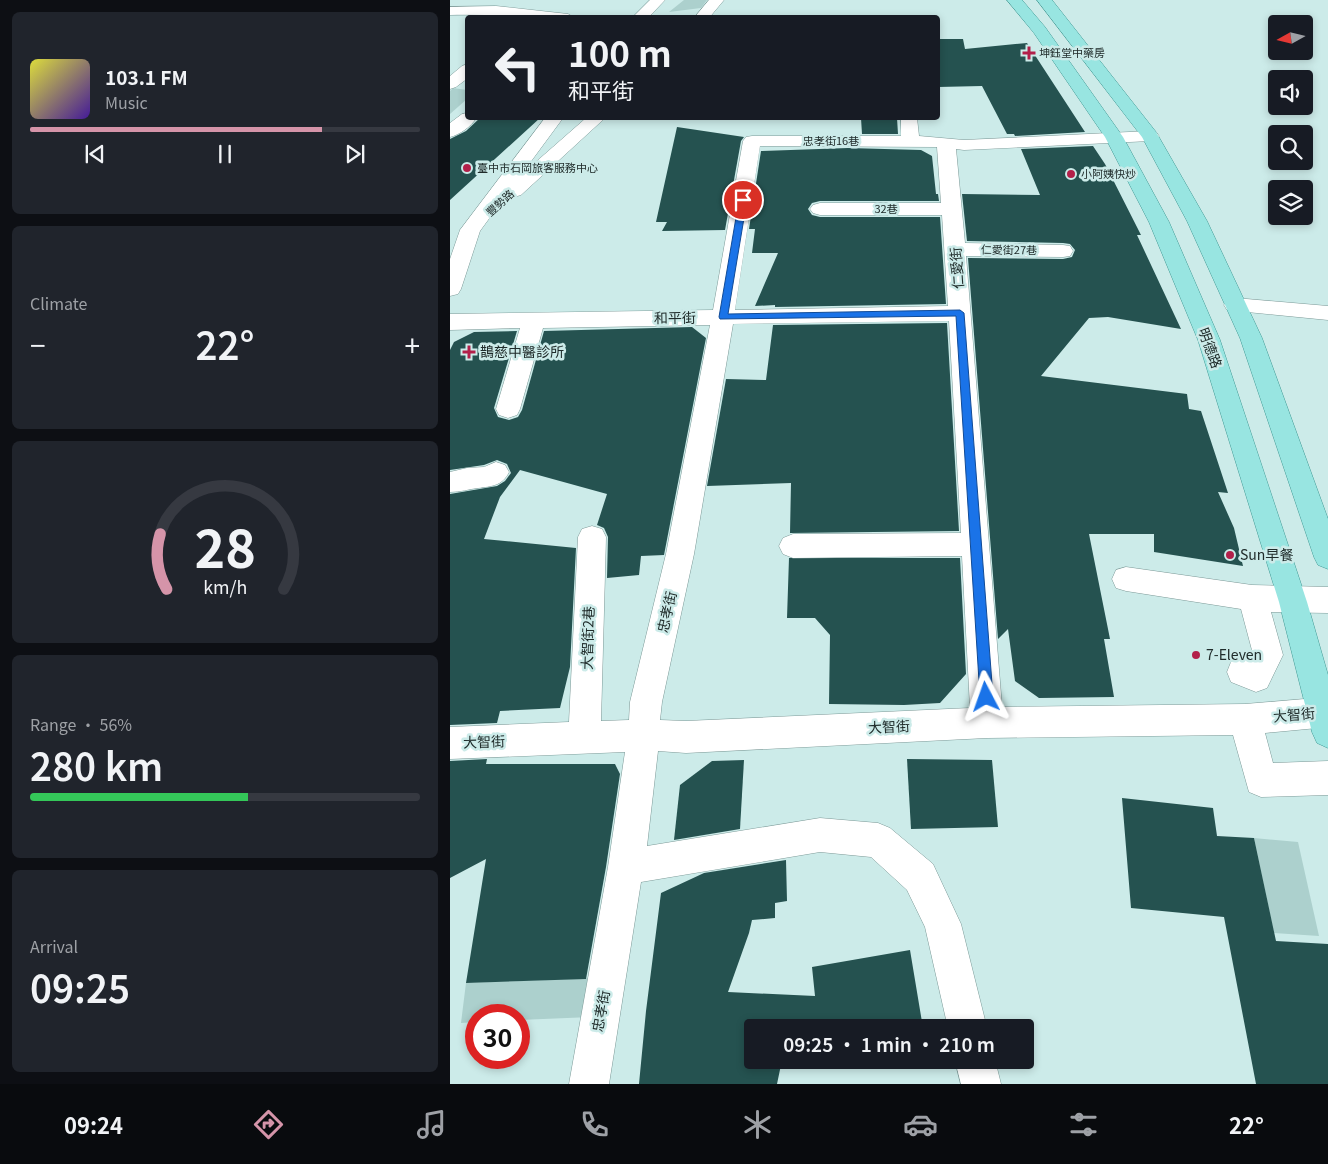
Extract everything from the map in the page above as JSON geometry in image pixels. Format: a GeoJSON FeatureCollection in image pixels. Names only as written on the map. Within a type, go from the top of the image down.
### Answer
{"type":"FeatureCollection","features":[{"type":"Feature","properties":{"kind":"main road","name":"明德路"},"geometry":{"type":"LineString","coordinates":[[1014,0],[1040,30],[1114,137],[1159,222],[1209,340],[1293,602],[1326,719]]}},
{"type":"Feature","properties":{"kind":"main road"},"geometry":{"type":"LineString","coordinates":[[1044,0],[1150,136],[1197,221],[1251,338],[1328,557]]}},
{"type":"Feature","properties":{"kind":"street"},"geometry":{"type":"LineString","coordinates":[[642,15],[658,0]]}},
{"type":"Feature","properties":{"kind":"street"},"geometry":{"type":"LineString","coordinates":[[704,15],[717,0]]}},
{"type":"Feature","properties":{"kind":"street"},"geometry":{"type":"LineString","coordinates":[[450,10],[526,11],[550,15]]}},
{"type":"Feature","properties":{"kind":"street"},"geometry":{"type":"LineString","coordinates":[[450,84],[465,72]]}},
{"type":"Feature","properties":{"kind":"street"},"geometry":{"type":"LineString","coordinates":[[450,132],[465,116]]}},
{"type":"Feature","properties":{"kind":"street"},"geometry":{"type":"LineString","coordinates":[[450,289],[470,230],[552,120]]}},
{"type":"Feature","properties":{"kind":"street","name":"豐勢路"},"geometry":{"type":"LineString","coordinates":[[450,250],[594,120]]}},
{"type":"Feature","properties":{"kind":"street"},"geometry":{"type":"LineString","coordinates":[[909,129],[946,142],[964,145],[1150,136]]}},
{"type":"Feature","properties":{"kind":"street","name":"忠孝街16巷"},"geometry":{"type":"LineString","coordinates":[[752,141],[909,129]]}},
{"type":"Feature","properties":{"kind":"street","name":"忠孝街"},"geometry":{"type":"LineString","coordinates":[[588,1084],[626,867],[646,702],[680,554],[723,317],[752,141]]}},
{"type":"Feature","properties":{"kind":"street","name":"仁愛街"},"geometry":{"type":"LineString","coordinates":[[946,142],[960,313],[987,723]]}},
{"type":"Feature","properties":{"kind":"street","name":"32巷"},"geometry":{"type":"LineString","coordinates":[[820,209],[952,209]]}},
{"type":"Feature","properties":{"kind":"street","name":"仁愛街27巷"},"geometry":{"type":"LineString","coordinates":[[955,249],[1063,250]]}},
{"type":"Feature","properties":{"kind":"street"},"geometry":{"type":"LineString","coordinates":[[1235,305],[1328,313]]}},
{"type":"Feature","properties":{"kind":"street","name":"和平街"},"geometry":{"type":"LineString","coordinates":[[450,322],[960,313]]}},
{"type":"Feature","properties":{"kind":"street"},"geometry":{"type":"LineString","coordinates":[[508,409],[534,320]]}},
{"type":"Feature","properties":{"kind":"street"},"geometry":{"type":"LineString","coordinates":[[450,482],[466,481],[467,478],[489,477],[496,472]]}},
{"type":"Feature","properties":{"kind":"street","name":"大智街2巷"},"geometry":{"type":"LineString","coordinates":[[584,738],[592,537]]}},
{"type":"Feature","properties":{"kind":"street"},"geometry":{"type":"LineString","coordinates":[[794,546],[974,544]]}},
{"type":"Feature","properties":{"kind":"street"},"geometry":{"type":"LineString","coordinates":[[1126,579],[1253,598],[1293,602],[1328,600]]}},
{"type":"Feature","properties":{"kind":"street"},"geometry":{"type":"LineString","coordinates":[[1242,672],[1256,678],[1268,655],[1253,598]]}},
{"type":"Feature","properties":{"kind":"street"},"geometry":{"type":"LineString","coordinates":[[1245,719],[1261,780],[1328,778]]}},
{"type":"Feature","properties":{"kind":"street","name":"大智街"},"geometry":{"type":"LineString","coordinates":[[450,743],[643,735],[686,737],[987,723],[1326,719]]}},
{"type":"Feature","properties":{"kind":"street"},"geometry":{"type":"LineString","coordinates":[[626,867],[820,835],[878,840],[920,876],[943,924],[966,1019]]}},
{"type":"Feature","properties":{"kind":"street"},"geometry":{"type":"LineString","coordinates":[[978,1069],[981,1084]]}},
{"type":"Feature","properties":{"kind":"green space"},"geometry":{"type":"Polygon","coordinates":[[[684,0],[707,0],[701,8],[669,12],[684,0]]]}},
{"type":"Feature","properties":{"kind":"green space"},"geometry":{"type":"Polygon","coordinates":[[[453,88],[465,90],[465,101],[450,114],[450,91],[453,88]]]}},
{"type":"Feature","properties":{"kind":"green space"},"geometry":{"type":"Polygon","coordinates":[[[1254,838],[1298,842],[1319,936],[1274,933],[1254,838]]]}},
{"type":"Feature","properties":{"kind":"green space"},"geometry":{"type":"Polygon","coordinates":[[[597,978],[591,1017],[530,1020],[530,1004],[465,1004],[465,1023],[461,1023],[466,983],[597,978]]]}},
{"type":"Feature","properties":{"kind":"building"},"geometry":{"type":"Polygon","coordinates":[[[940,39],[963,39],[965,49],[1027,43],[1085,132],[1015,136],[1014,134],[1007,134],[982,86],[940,87],[940,39]]]}},
{"type":"Feature","properties":{"kind":"building","name":"臺中市石岡旅客服務中心"},"geometry":{"type":"Polygon","coordinates":[[[478,120],[538,120],[450,200],[450,139],[466,131],[478,120]]]}},
{"type":"Feature","properties":{"kind":"building"},"geometry":{"type":"Polygon","coordinates":[[[861,120],[897,120],[898,134],[862,134],[861,120]]]}},
{"type":"Feature","properties":{"kind":"building"},"geometry":{"type":"Polygon","coordinates":[[[677,127],[744,137],[741,141],[725,230],[662,231],[667,222],[656,222],[677,127]]]}},
{"type":"Feature","properties":{"kind":"building"},"geometry":{"type":"Polygon","coordinates":[[[1093,146],[1105,164],[1141,235],[1137,235],[1181,329],[1108,317],[1089,318],[1041,376],[1187,394],[1189,409],[1201,411],[1228,493],[1218,492],[1234,528],[1243,566],[1154,552],[1154,534],[1089,534],[1110,639],[1104,639],[1114,697],[1039,698],[1015,681],[1008,629],[998,639],[968,258],[1063,259],[1072,257],[1075,250],[1070,244],[1063,243],[967,241],[962,194],[1040,195],[1021,149],[1093,146]]]}},
{"type":"Feature","properties":{"kind":"building"},"geometry":{"type":"Polygon","coordinates":[[[848,148],[921,150],[932,156],[936,194],[938,194],[939,201],[820,201],[812,203],[808,209],[812,215],[820,217],[940,217],[946,304],[755,306],[778,253],[752,253],[755,229],[749,229],[761,151],[848,148]]]}},
{"type":"Feature","properties":{"kind":"building"},"geometry":{"type":"Polygon","coordinates":[[[947,323],[959,531],[790,533],[791,483],[707,486],[726,379],[766,380],[773,325],[947,323]]]}},
{"type":"Feature","properties":{"kind":"building"},"geometry":{"type":"Polygon","coordinates":[[[692,327],[706,338],[664,555],[641,556],[639,575],[607,578],[608,537],[604,528],[597,525],[607,494],[520,470],[500,497],[484,539],[576,548],[570,667],[560,708],[500,711],[497,723],[450,725],[450,494],[497,486],[505,481],[511,473],[507,464],[497,460],[484,465],[450,470],[450,350],[454,342],[474,332],[517,331],[494,408],[498,417],[509,420],[518,417],[522,410],[544,331],[692,327]]]}},
{"type":"Feature","properties":{"kind":"building"},"geometry":{"type":"Polygon","coordinates":[[[789,558],[960,558],[966,674],[940,703],[904,705],[829,704],[830,635],[815,618],[787,618],[789,558]]]}},
{"type":"Feature","properties":{"kind":"building"},"geometry":{"type":"Polygon","coordinates":[[[487,759],[486,764],[615,764],[620,774],[586,979],[466,983],[486,859],[450,878],[450,761],[487,759]]]}},
{"type":"Feature","properties":{"kind":"building"},"geometry":{"type":"Polygon","coordinates":[[[907,759],[992,760],[998,827],[911,829],[907,759]]]}},
{"type":"Feature","properties":{"kind":"building"},"geometry":{"type":"Polygon","coordinates":[[[744,760],[740,829],[674,840],[680,785],[712,761],[744,760]]]}},
{"type":"Feature","properties":{"kind":"building"},"geometry":{"type":"Polygon","coordinates":[[[1122,798],[1213,808],[1217,836],[1254,838],[1276,941],[1328,944],[1328,1084],[1256,1084],[1224,917],[1131,908],[1122,798]]]}},
{"type":"Feature","properties":{"kind":"building"},"geometry":{"type":"Polygon","coordinates":[[[786,860],[787,901],[775,903],[775,918],[752,920],[728,992],[815,996],[812,967],[910,950],[922,1019],[744,1019],[744,1069],[780,1069],[777,1084],[639,1084],[661,893],[704,873],[786,860]]]}},
{"type":"Feature","properties":{"kind":"place","name":"坤鈺堂中藥房"},"geometry":{"type":"Point","coordinates":[1029,53]}},
{"type":"Feature","properties":{"kind":"place","name":"臺中市石岡旅客服務中心"},"geometry":{"type":"Point","coordinates":[467,168]}},
{"type":"Feature","properties":{"kind":"place","name":"小阿姨快炒"},"geometry":{"type":"Point","coordinates":[1071,174]}},
{"type":"Feature","properties":{"kind":"place","name":"鵲慈中醫診所"},"geometry":{"type":"Point","coordinates":[469,352]}},
{"type":"Feature","properties":{"kind":"place","name":"Sun早餐"},"geometry":{"type":"Point","coordinates":[1230,555]}},
{"type":"Feature","properties":{"kind":"place","name":"7-Eleven"},"geometry":{"type":"Point","coordinates":[1196,655]}},
{"type":"Feature","properties":{"kind":"route"},"geometry":{"type":"LineString","coordinates":[[743,200],[723,317],[960,313],[974,544],[986,697]]}}]}
